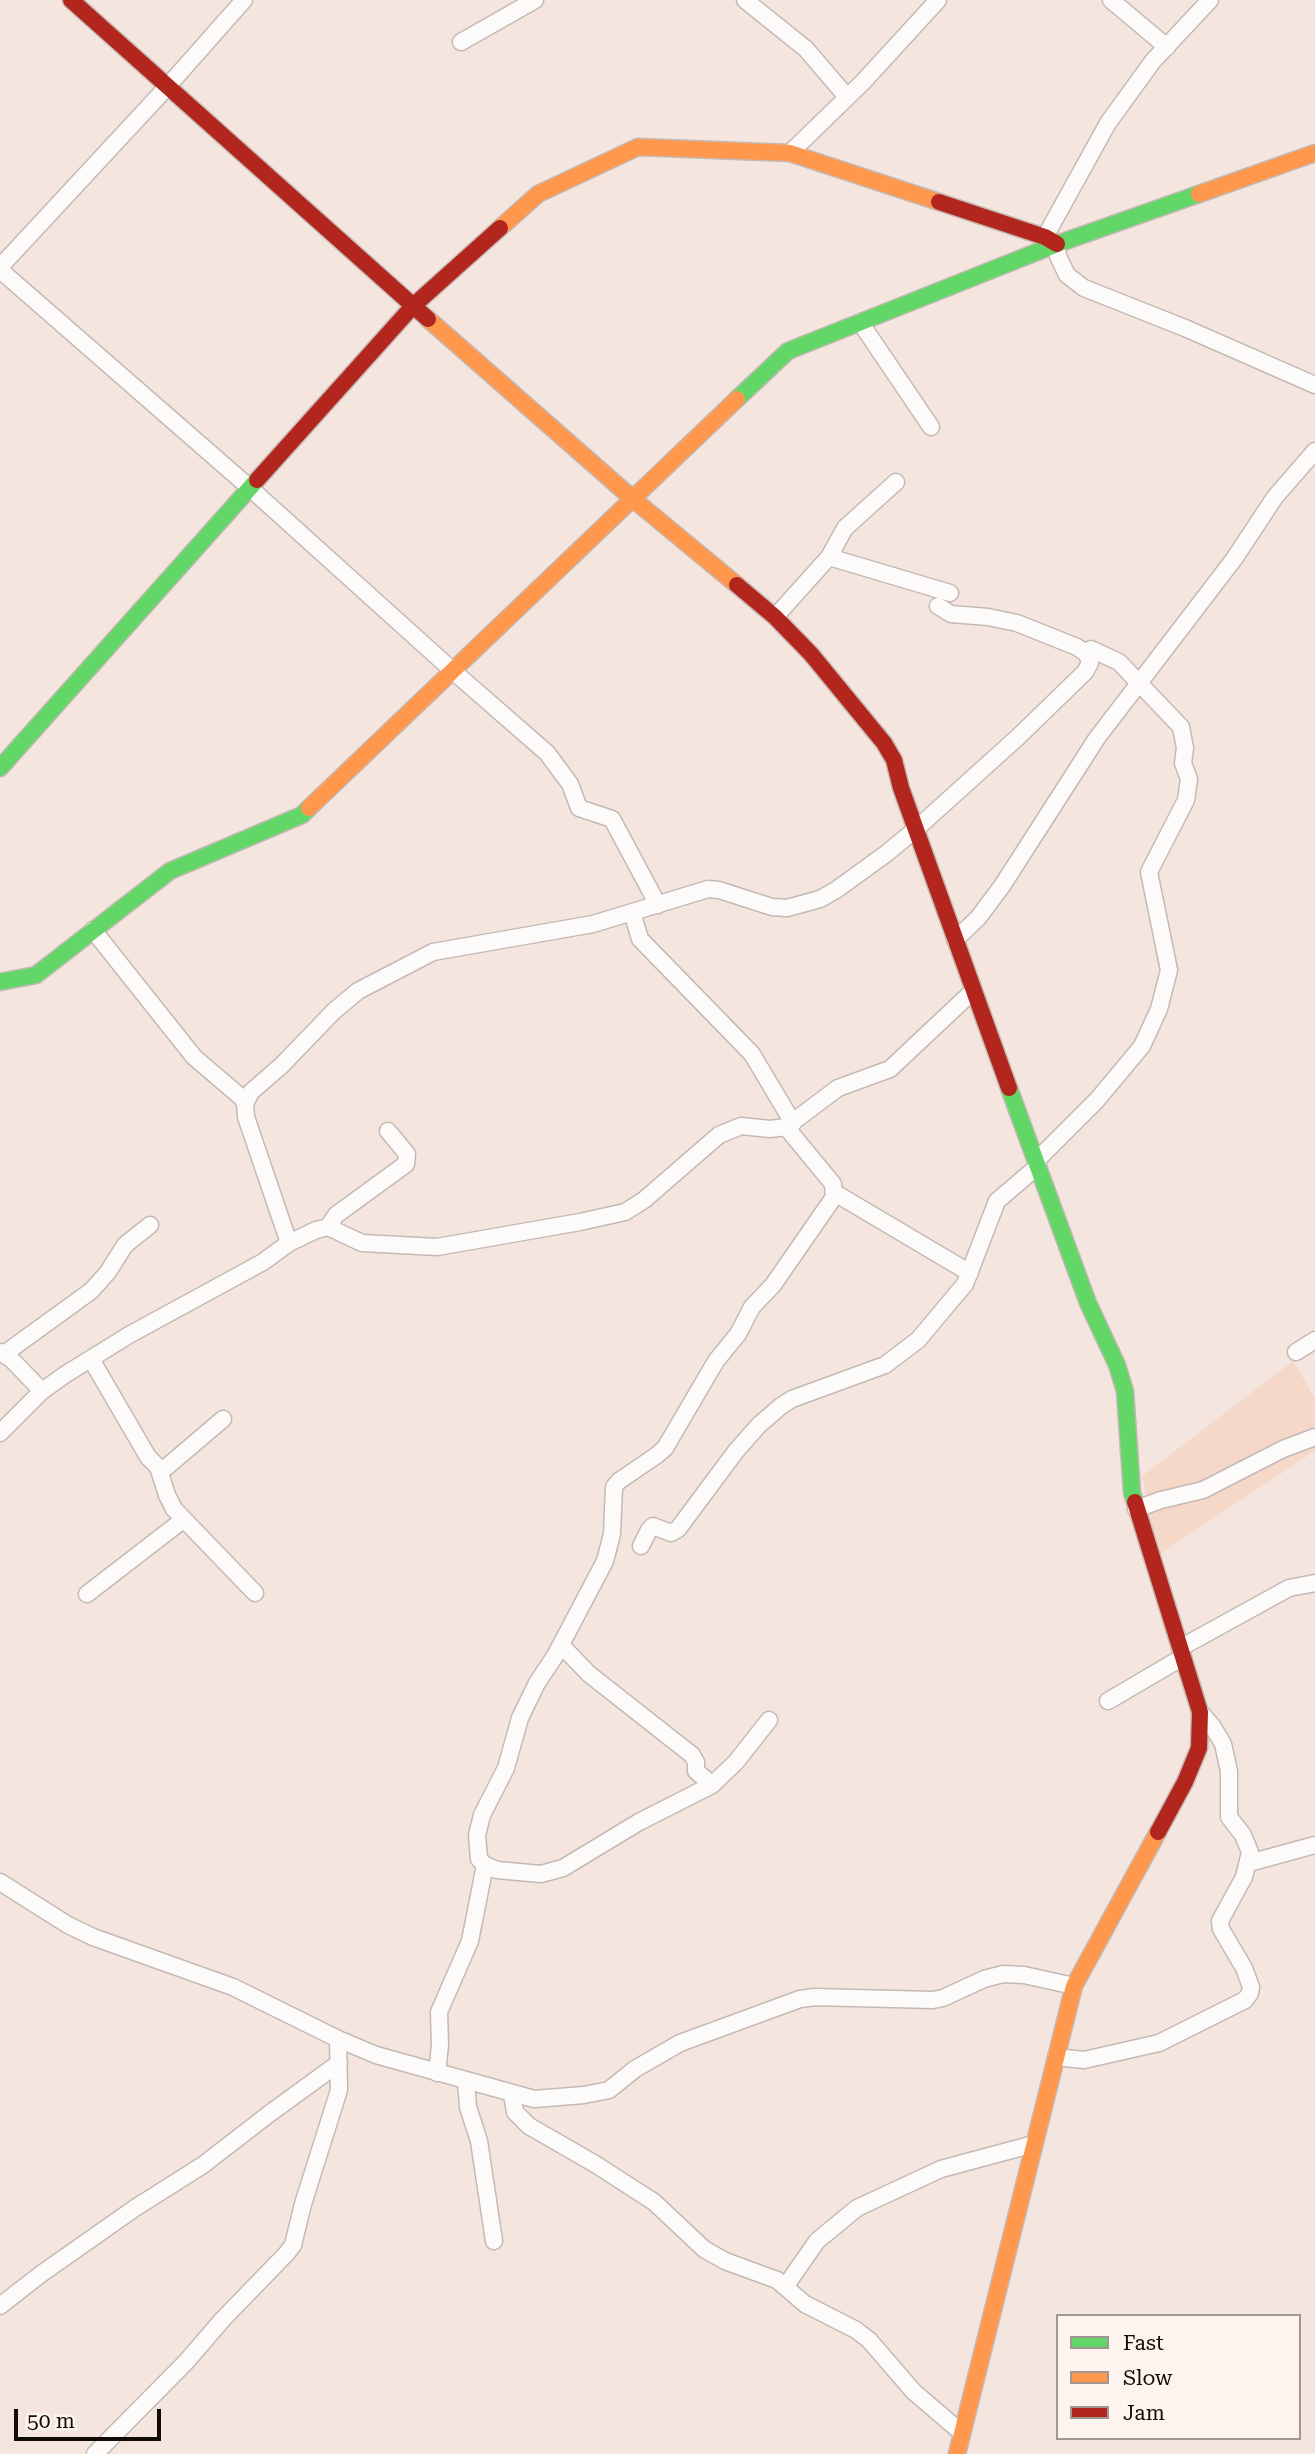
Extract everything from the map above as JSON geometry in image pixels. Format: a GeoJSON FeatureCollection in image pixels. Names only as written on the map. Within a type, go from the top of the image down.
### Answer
{"type":"FeatureCollection","features":[{"type":"Feature","properties":{"kind":"street"},"geometry":{"type":"LineString","coordinates":[[72,0],[413,306],[633,499],[775,617],[811,654],[884,743],[894,760],[915,829],[1088,1303],[1117,1365],[1126,1403],[1130,1482],[1136,1509],[1200,1712],[1199,1748],[1155,1839],[1074,1986],[957,2454]]}},
{"type":"Feature","properties":{"kind":"street"},"geometry":{"type":"LineString","coordinates":[[244,0],[0,269],[547,753],[570,783],[579,808],[612,819],[658,905]]}},
{"type":"Feature","properties":{"kind":"street"},"geometry":{"type":"LineString","coordinates":[[461,42],[535,0]]}},
{"type":"Feature","properties":{"kind":"street"},"geometry":{"type":"LineString","coordinates":[[745,0],[806,49],[848,97]]}},
{"type":"Feature","properties":{"kind":"street"},"geometry":{"type":"LineString","coordinates":[[790,153],[848,97],[938,0]]}},
{"type":"Feature","properties":{"kind":"street"},"geometry":{"type":"LineString","coordinates":[[1111,0],[1167,47]]}},
{"type":"Feature","properties":{"kind":"street"},"geometry":{"type":"LineString","coordinates":[[1051,241],[1108,123],[1153,61],[1210,0]]}},
{"type":"Feature","properties":{"kind":"street"},"geometry":{"type":"LineString","coordinates":[[0,768],[413,306],[538,194],[638,147],[790,153],[1051,241],[1067,275],[1084,288],[1185,328],[1315,385]]}},
{"type":"Feature","properties":{"kind":"street"},"geometry":{"type":"LineString","coordinates":[[0,982],[36,975],[170,871],[302,815],[788,351],[1051,241],[1315,153]]}},
{"type":"Feature","properties":{"kind":"street"},"geometry":{"type":"LineString","coordinates":[[860,322],[931,427]]}},
{"type":"Feature","properties":{"kind":"street"},"geometry":{"type":"LineString","coordinates":[[955,940],[978,918],[1002,886],[1097,738],[1234,559],[1275,497],[1315,451]]}},
{"type":"Feature","properties":{"kind":"street"},"geometry":{"type":"LineString","coordinates":[[775,617],[829,557],[845,528],[895,482]]}},
{"type":"Feature","properties":{"kind":"street"},"geometry":{"type":"LineString","coordinates":[[829,557],[950,593]]}},
{"type":"Feature","properties":{"kind":"street"},"geometry":{"type":"LineString","coordinates":[[245,1104],[251,1092],[282,1065],[345,1000],[433,952],[593,924],[708,889],[772,907],[787,908],[805,904],[836,890],[887,853],[1018,737],[1085,672],[1090,663],[1087,654],[1077,647],[1017,623],[951,614],[938,606]]}},
{"type":"Feature","properties":{"kind":"street"},"geometry":{"type":"LineString","coordinates":[[641,1546],[653,1526],[671,1533],[678,1529],[736,1451],[759,1425],[781,1406],[792,1399],[885,1365],[913,1345],[958,1294],[970,1273],[997,1201],[1097,1100],[1142,1046],[1160,1009],[1169,970],[1149,872],[1186,800],[1189,779],[1183,762],[1185,748],[1181,727],[1119,662],[1091,649]]}},
{"type":"Feature","properties":{"kind":"street"},"geometry":{"type":"LineString","coordinates":[[632,912],[640,939],[752,1054],[790,1125],[833,1184],[835,1193],[773,1285],[752,1307],[738,1334],[716,1361],[665,1448],[619,1481],[614,1488],[612,1534],[605,1561],[520,1718],[506,1768],[482,1815],[477,1846],[480,1858],[485,1865],[497,1870],[541,1874],[563,1868],[639,1822],[712,1785],[736,1762],[769,1720]]}},
{"type":"Feature","properties":{"kind":"street"},"geometry":{"type":"LineString","coordinates":[[93,930],[194,1056],[242,1098],[289,1243]]}},
{"type":"Feature","properties":{"kind":"street"},"geometry":{"type":"LineString","coordinates":[[328,1227],[362,1243],[437,1247],[616,1215],[635,1206],[719,1135],[741,1126],[770,1129],[790,1125],[838,1088],[890,1069],[973,991]]}},
{"type":"Feature","properties":{"kind":"street"},"geometry":{"type":"LineString","coordinates":[[0,1433],[42,1391],[129,1335],[263,1262],[289,1243],[328,1227],[336,1215],[406,1164],[408,1154],[388,1131]]}},
{"type":"Feature","properties":{"kind":"street"},"geometry":{"type":"LineString","coordinates":[[835,1193],[970,1273]]}},
{"type":"Feature","properties":{"kind":"street"},"geometry":{"type":"LineString","coordinates":[[42,1391],[2,1353],[91,1291],[108,1272],[125,1245],[149,1225]]}},
{"type":"Feature","properties":{"kind":"street"},"geometry":{"type":"LineString","coordinates":[[1296,1352],[1315,1340]]}},
{"type":"Feature","properties":{"kind":"street"},"geometry":{"type":"LineString","coordinates":[[91,1359],[148,1457],[159,1467],[164,1469],[223,1419]]}},
{"type":"Feature","properties":{"kind":"street"},"geometry":{"type":"LineString","coordinates":[[1136,1509],[1203,1490],[1283,1449],[1315,1437]]}},
{"type":"Feature","properties":{"kind":"street"},"geometry":{"type":"LineString","coordinates":[[159,1467],[167,1495],[183,1520],[255,1593]]}},
{"type":"Feature","properties":{"kind":"street"},"geometry":{"type":"LineString","coordinates":[[87,1594],[183,1520]]}},
{"type":"Feature","properties":{"kind":"street"},"geometry":{"type":"LineString","coordinates":[[1108,1701],[1289,1588],[1315,1583]]}},
{"type":"Feature","properties":{"kind":"street"},"geometry":{"type":"LineString","coordinates":[[561,1646],[595,1679],[692,1755],[696,1762],[696,1771],[712,1785]]}},
{"type":"Feature","properties":{"kind":"street"},"geometry":{"type":"LineString","coordinates":[[1056,2057],[1084,2060],[1159,2043],[1245,2000],[1250,1993],[1251,1987],[1244,1968],[1220,1921],[1240,1885],[1250,1858],[1243,1835],[1229,1817],[1229,1771],[1223,1744],[1200,1712]]}},
{"type":"Feature","properties":{"kind":"street"},"geometry":{"type":"LineString","coordinates":[[1250,1858],[1315,1846]]}},
{"type":"Feature","properties":{"kind":"street"},"geometry":{"type":"LineString","coordinates":[[437,2073],[439,2012],[470,1941],[485,1865]]}},
{"type":"Feature","properties":{"kind":"street"},"geometry":{"type":"LineString","coordinates":[[0,1882],[93,1937],[233,1987],[376,2055],[512,2095],[542,2100],[609,2090],[635,2069],[680,2043],[806,1998],[933,2000],[984,1979],[1003,1975],[1024,1975],[1074,1986]]}},
{"type":"Feature","properties":{"kind":"street"},"geometry":{"type":"LineString","coordinates":[[95,2454],[186,2362],[222,2319],[293,2245],[303,2204],[339,2091],[338,2039]]}},
{"type":"Feature","properties":{"kind":"street"},"geometry":{"type":"LineString","coordinates":[[0,2306],[135,2208],[202,2165],[339,2063]]}},
{"type":"Feature","properties":{"kind":"street"},"geometry":{"type":"LineString","coordinates":[[466,2081],[468,2107],[479,2141],[494,2241]]}},
{"type":"Feature","properties":{"kind":"street"},"geometry":{"type":"LineString","coordinates":[[512,2095],[515,2112],[529,2126],[654,2202],[704,2249],[725,2261],[769,2276],[805,2304],[856,2330],[869,2340],[914,2392],[962,2433]]}},
{"type":"Feature","properties":{"kind":"street"},"geometry":{"type":"LineString","coordinates":[[785,2287],[817,2241],[858,2208],[941,2169],[1034,2144]]}},
{"type":"Feature","properties":{"kind":"shaded area"},"geometry":{"type":"Polygon","coordinates":[[[1293,1361],[1315,1398],[1315,1451],[1158,1555],[1142,1476],[1293,1361]]]}},
{"type":"Feature","properties":{"kind":"traffic: fast"},"geometry":{"type":"LineString","coordinates":[[737,399],[788,351],[1057,244],[1199,194]]}},
{"type":"Feature","properties":{"kind":"traffic: fast"},"geometry":{"type":"LineString","coordinates":[[0,768],[257,480]]}},
{"type":"Feature","properties":{"kind":"traffic: fast"},"geometry":{"type":"LineString","coordinates":[[0,982],[36,975],[170,871],[302,815],[309,808]]}},
{"type":"Feature","properties":{"kind":"traffic: fast"},"geometry":{"type":"LineString","coordinates":[[1009,1088],[1088,1303],[1117,1365],[1125,1391],[1132,1493],[1135,1502]]}},
{"type":"Feature","properties":{"kind":"traffic: slow"},"geometry":{"type":"LineString","coordinates":[[500,228],[538,194],[638,147],[790,153],[939,202]]}},
{"type":"Feature","properties":{"kind":"traffic: slow"},"geometry":{"type":"LineString","coordinates":[[1199,194],[1315,153]]}},
{"type":"Feature","properties":{"kind":"traffic: slow"},"geometry":{"type":"LineString","coordinates":[[428,319],[633,499],[737,585]]}},
{"type":"Feature","properties":{"kind":"traffic: slow"},"geometry":{"type":"LineString","coordinates":[[309,808],[737,399]]}},
{"type":"Feature","properties":{"kind":"traffic: slow"},"geometry":{"type":"LineString","coordinates":[[957,2454],[1074,1986],[1158,1832]]}},
{"type":"Feature","properties":{"kind":"traffic: jam"},"geometry":{"type":"LineString","coordinates":[[71,0],[428,319]]}},
{"type":"Feature","properties":{"kind":"traffic: jam"},"geometry":{"type":"LineString","coordinates":[[939,202],[1045,237],[1057,244]]}},
{"type":"Feature","properties":{"kind":"traffic: jam"},"geometry":{"type":"LineString","coordinates":[[257,480],[413,306],[500,228]]}},
{"type":"Feature","properties":{"kind":"traffic: jam"},"geometry":{"type":"LineString","coordinates":[[737,585],[775,617],[811,654],[884,743],[894,760],[901,788],[1009,1088]]}},
{"type":"Feature","properties":{"kind":"traffic: jam"},"geometry":{"type":"LineString","coordinates":[[1135,1502],[1200,1712],[1199,1748],[1185,1782],[1158,1832]]}}]}
